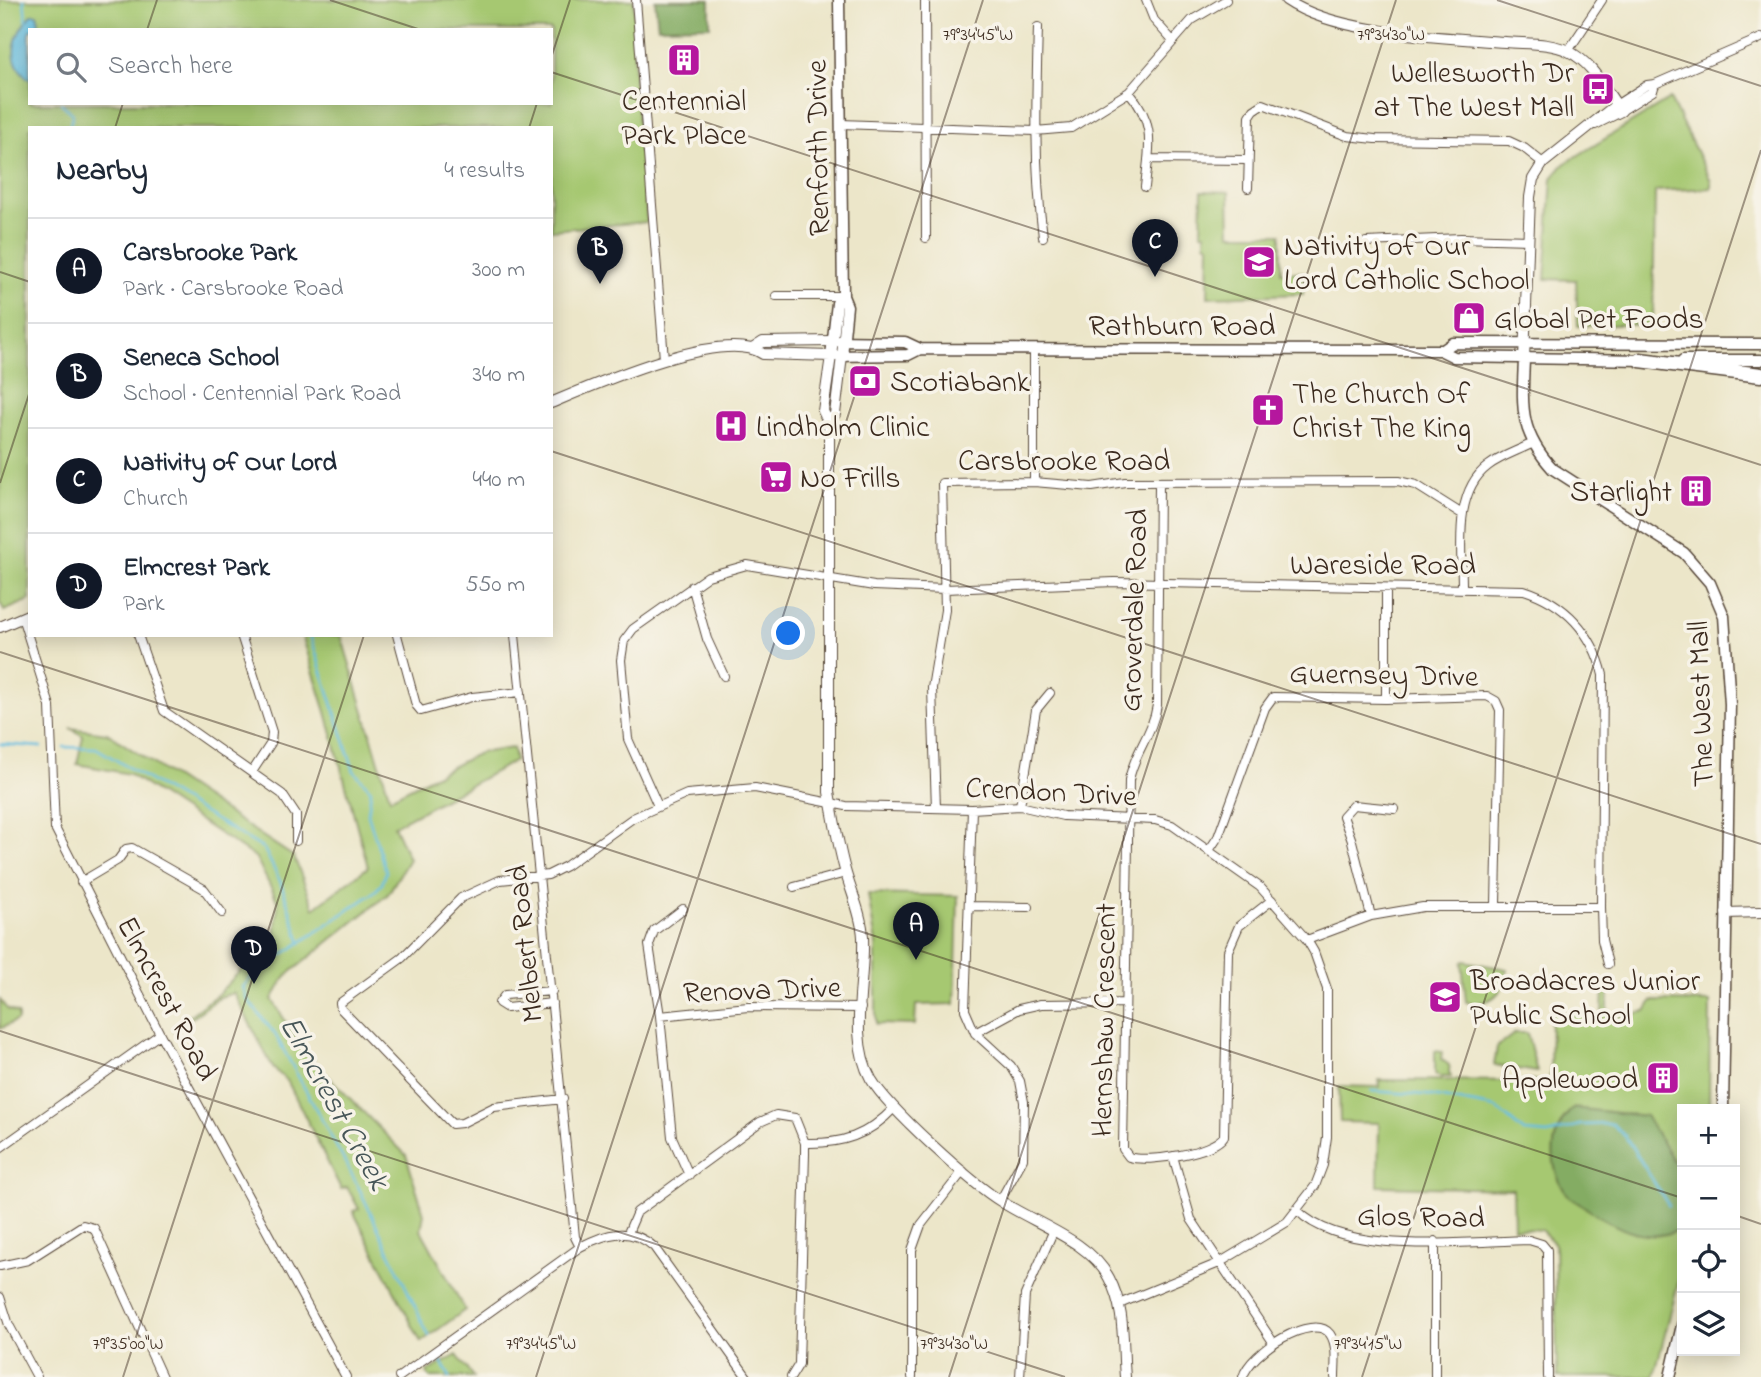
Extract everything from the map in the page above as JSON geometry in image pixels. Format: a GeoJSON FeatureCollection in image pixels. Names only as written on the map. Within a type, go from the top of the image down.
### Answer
{"type":"FeatureCollection","features":[{"type":"Feature","properties":{"kind":"highway"},"geometry":{"type":"LineString","coordinates":[[1640,360],[1761,374]]}},
{"type":"Feature","properties":{"kind":"main road","name":"Renforth Drive"},"geometry":{"type":"LineString","coordinates":[[837,356],[847,306],[843,296],[839,0]]}},
{"type":"Feature","properties":{"kind":"main road","name":"Rathburn Road"},"geometry":{"type":"LineString","coordinates":[[839,341],[905,342],[920,349],[1443,350],[1454,357],[1524,360],[1761,360]]}},
{"type":"Feature","properties":{"kind":"main road","name":"Rathburn Road"},"geometry":{"type":"LineString","coordinates":[[1443,350],[1453,343],[1761,344]]}},
{"type":"Feature","properties":{"kind":"main road","name":"Rathburn Road"},"geometry":{"type":"LineString","coordinates":[[837,356],[908,355],[920,349]]}},
{"type":"Feature","properties":{"kind":"main road","name":"The West Mall"},"geometry":{"type":"LineString","coordinates":[[1524,360],[1522,411],[1532,443],[1553,468],[1684,553],[1705,576],[1721,607],[1727,627],[1730,704],[1723,1104]]}},
{"type":"Feature","properties":{"kind":"main road"},"geometry":{"type":"LineString","coordinates":[[1670,1377],[1677,1347]]}},
{"type":"Feature","properties":{"kind":"street"},"geometry":{"type":"LineString","coordinates":[[636,0],[664,359]]}},
{"type":"Feature","properties":{"kind":"street"},"geometry":{"type":"LineString","coordinates":[[925,0],[926,238]]}},
{"type":"Feature","properties":{"kind":"street"},"geometry":{"type":"LineString","coordinates":[[1146,0],[1154,20],[1172,40]]}},
{"type":"Feature","properties":{"kind":"street"},"geometry":{"type":"LineString","coordinates":[[841,124],[1035,131],[1071,128],[1129,92],[1192,20],[1226,0]]}},
{"type":"Feature","properties":{"kind":"street"},"geometry":{"type":"LineString","coordinates":[[1286,0],[1345,23],[1390,32],[1539,45],[1568,51],[1594,72],[1618,108]]}},
{"type":"Feature","properties":{"kind":"street"},"geometry":{"type":"LineString","coordinates":[[1568,51],[1602,0]]}},
{"type":"Feature","properties":{"kind":"street"},"geometry":{"type":"LineString","coordinates":[[1038,27],[1035,131],[1042,237]]}},
{"type":"Feature","properties":{"kind":"street"},"geometry":{"type":"LineString","coordinates":[[1248,188],[1250,116],[1263,104],[1347,136],[1375,139],[1504,140],[1520,145],[1543,163],[1618,108],[1653,91],[1656,84],[1761,38]]}},
{"type":"Feature","properties":{"kind":"street"},"geometry":{"type":"LineString","coordinates":[[1129,92],[1144,109],[1149,123],[1145,187]]}},
{"type":"Feature","properties":{"kind":"street"},"geometry":{"type":"LineString","coordinates":[[1148,159],[1248,160]]}},
{"type":"Feature","properties":{"kind":"street","name":"The West Mall"},"geometry":{"type":"LineString","coordinates":[[1524,360],[1531,188],[1543,163]]}},
{"type":"Feature","properties":{"kind":"street"},"geometry":{"type":"LineString","coordinates":[[1366,242],[1461,238],[1529,240]]}},
{"type":"Feature","properties":{"kind":"street"},"geometry":{"type":"LineString","coordinates":[[776,296],[843,296]]}},
{"type":"Feature","properties":{"kind":"street","name":"Rathburn Road"},"geometry":{"type":"LineString","coordinates":[[553,402],[664,359],[700,351],[754,348],[763,342],[839,341]]}},
{"type":"Feature","properties":{"kind":"street","name":"Rathburn Road"},"geometry":{"type":"LineString","coordinates":[[754,348],[763,354],[837,356]]}},
{"type":"Feature","properties":{"kind":"street"},"geometry":{"type":"LineString","coordinates":[[1034,350],[1034,482]]}},
{"type":"Feature","properties":{"kind":"street","name":"Renforth Drive"},"geometry":{"type":"LineString","coordinates":[[837,356],[835,414],[829,424],[829,775],[846,873],[863,935],[863,1059],[871,1078],[894,1108],[963,1171],[1000,1201],[1097,1262],[1111,1281],[1119,1304],[1125,1336],[1125,1377]]}},
{"type":"Feature","properties":{"kind":"street"},"geometry":{"type":"LineString","coordinates":[[1462,586],[1462,514],[1486,467],[1532,443]]}},
{"type":"Feature","properties":{"kind":"street","name":"Carsbrooke Road"},"geometry":{"type":"LineString","coordinates":[[936,808],[933,672],[944,617],[942,483],[1034,482],[1092,487],[1125,482],[1398,481],[1416,485],[1462,514]]}},
{"type":"Feature","properties":{"kind":"street","name":"Groverdale Road"},"geometry":{"type":"LineString","coordinates":[[1129,818],[1130,773],[1152,728],[1157,705],[1159,483]]}},
{"type":"Feature","properties":{"kind":"street","name":"Wareside Road"},"geometry":{"type":"LineString","coordinates":[[658,806],[628,739],[621,660],[624,641],[633,629],[692,586],[728,568],[747,565],[874,586],[945,590],[1158,582],[1386,588],[1511,587],[1540,596],[1569,615],[1595,650],[1605,687],[1601,907],[1602,940],[1608,964]]}},
{"type":"Feature","properties":{"kind":"street"},"geometry":{"type":"LineString","coordinates":[[692,586],[707,639],[724,676]]}},
{"type":"Feature","properties":{"kind":"street"},"geometry":{"type":"LineString","coordinates":[[1386,588],[1386,699]]}},
{"type":"Feature","properties":{"kind":"street"},"geometry":{"type":"LineString","coordinates":[[0,627],[26,615]]}},
{"type":"Feature","properties":{"kind":"street","name":"Elmcrest Road"},"geometry":{"type":"LineString","coordinates":[[32,637],[50,706],[55,828],[160,1034],[346,1377]]}},
{"type":"Feature","properties":{"kind":"street"},"geometry":{"type":"LineString","coordinates":[[139,637],[164,712],[282,794],[294,808],[298,824],[296,841]]}},
{"type":"Feature","properties":{"kind":"street"},"geometry":{"type":"LineString","coordinates":[[243,637],[272,732],[271,743],[252,772]]}},
{"type":"Feature","properties":{"kind":"street"},"geometry":{"type":"LineString","coordinates":[[398,637],[416,705],[421,711],[472,697],[521,692]]}},
{"type":"Feature","properties":{"kind":"street","name":"Melbert Road"},"geometry":{"type":"LineString","coordinates":[[515,637],[575,1237],[580,1247]]}},
{"type":"Feature","properties":{"kind":"street"},"geometry":{"type":"LineString","coordinates":[[1020,806],[1036,710],[1050,693]]}},
{"type":"Feature","properties":{"kind":"street","name":"Guernsey Drive"},"geometry":{"type":"LineString","coordinates":[[1210,849],[1218,837],[1271,698],[1281,695],[1386,699],[1487,696],[1498,704],[1496,905]]}},
{"type":"Feature","properties":{"kind":"street","name":"Crendon Drive"},"geometry":{"type":"LineString","coordinates":[[563,1099],[502,1105],[485,1109],[462,1123],[452,1124],[340,1006],[342,1000],[402,958],[461,898],[500,880],[540,875],[566,866],[634,818],[687,794],[755,788],[832,804],[972,809],[1020,806],[1063,816],[1129,818],[1166,823],[1210,849],[1247,876],[1307,940],[1327,989],[1327,1137],[1318,1179],[1298,1212],[1280,1227],[1219,1263],[1119,1304]]}},
{"type":"Feature","properties":{"kind":"street"},"geometry":{"type":"LineString","coordinates":[[1371,916],[1343,816],[1353,805],[1394,809]]}},
{"type":"Feature","properties":{"kind":"street"},"geometry":{"type":"LineString","coordinates":[[972,809],[971,906],[965,1010],[975,1033],[1017,1074],[1024,1102],[1023,1159],[1000,1201]]}},
{"type":"Feature","properties":{"kind":"street","name":"Hernshaw Crescent"},"geometry":{"type":"LineString","coordinates":[[1129,818],[1123,1149],[1129,1157],[1140,1161],[1173,1156],[1212,1146],[1224,1136],[1228,951],[1239,926],[1272,900]]}},
{"type":"Feature","properties":{"kind":"street"},"geometry":{"type":"LineString","coordinates":[[81,882],[118,860],[127,849],[132,848],[204,889],[222,913]]}},
{"type":"Feature","properties":{"kind":"street"},"geometry":{"type":"LineString","coordinates":[[794,887],[846,873]]}},
{"type":"Feature","properties":{"kind":"street"},"geometry":{"type":"LineString","coordinates":[[971,906],[1029,907]]}},
{"type":"Feature","properties":{"kind":"street"},"geometry":{"type":"LineString","coordinates":[[1307,940],[1371,916],[1423,906],[1601,907]]}},
{"type":"Feature","properties":{"kind":"street"},"geometry":{"type":"LineString","coordinates":[[660,1016],[649,939],[653,931],[683,909]]}},
{"type":"Feature","properties":{"kind":"street"},"geometry":{"type":"LineString","coordinates":[[1726,913],[1761,912]]}},
{"type":"Feature","properties":{"kind":"street"},"geometry":{"type":"LineString","coordinates":[[552,991],[505,995],[499,1003],[504,1008],[552,1003]]}},
{"type":"Feature","properties":{"kind":"street"},"geometry":{"type":"LineString","coordinates":[[975,1033],[1019,1009],[1041,1004],[1125,1003]]}},
{"type":"Feature","properties":{"kind":"street","name":"Renova Drive"},"geometry":{"type":"LineString","coordinates":[[689,1175],[671,1137],[660,1016],[748,1007],[861,1008]]}},
{"type":"Feature","properties":{"kind":"street"},"geometry":{"type":"LineString","coordinates":[[0,1148],[160,1034]]}},
{"type":"Feature","properties":{"kind":"street"},"geometry":{"type":"LineString","coordinates":[[805,1143],[848,1141],[861,1135],[894,1108]]}},
{"type":"Feature","properties":{"kind":"street"},"geometry":{"type":"LineString","coordinates":[[628,1233],[637,1212],[760,1122],[776,1115],[794,1118],[805,1143],[799,1364],[791,1377]]}},
{"type":"Feature","properties":{"kind":"street"},"geometry":{"type":"LineString","coordinates":[[1173,1156],[1191,1219],[1273,1342]]}},
{"type":"Feature","properties":{"kind":"street"},"geometry":{"type":"LineString","coordinates":[[912,1377],[912,1250],[921,1225],[963,1171]]}},
{"type":"Feature","properties":{"kind":"street","name":"Glos Road"},"geometry":{"type":"LineString","coordinates":[[1298,1212],[1315,1226],[1343,1237],[1435,1241],[1529,1240],[1542,1244],[1547,1250],[1548,1377]]}},
{"type":"Feature","properties":{"kind":"street"},"geometry":{"type":"LineString","coordinates":[[0,1266],[28,1260],[78,1227],[94,1228],[162,1377]]}},
{"type":"Feature","properties":{"kind":"street"},"geometry":{"type":"LineString","coordinates":[[1020,1377],[1025,1295],[1053,1232]]}},
{"type":"Feature","properties":{"kind":"street"},"geometry":{"type":"LineString","coordinates":[[399,1377],[580,1247],[604,1235],[628,1233],[654,1247],[747,1377]]}},
{"type":"Feature","properties":{"kind":"street"},"geometry":{"type":"LineString","coordinates":[[1435,1241],[1435,1377]]}},
{"type":"Feature","properties":{"kind":"street"},"geometry":{"type":"LineString","coordinates":[[0,1297],[9,1325],[37,1377]]}},
{"type":"Feature","properties":{"kind":"street"},"geometry":{"type":"LineString","coordinates":[[1243,1377],[1257,1353],[1273,1342],[1314,1327],[1322,1328],[1335,1345],[1335,1377]]}},
{"type":"Feature","properties":{"kind":"green space"},"geometry":{"type":"Polygon","coordinates":[[[0,0],[634,0],[634,80],[647,222],[553,230],[553,126],[28,126],[28,601],[4,611],[0,602],[0,0]]]}},
{"type":"Feature","properties":{"kind":"green space"},"geometry":{"type":"Polygon","coordinates":[[[655,0],[710,0],[710,26],[658,27],[655,0]]]}},
{"type":"Feature","properties":{"kind":"green space"},"geometry":{"type":"Polygon","coordinates":[[[1670,99],[1711,181],[1711,188],[1655,191],[1653,324],[1578,326],[1576,280],[1545,279],[1552,178],[1564,164],[1670,99]]]}},
{"type":"Feature","properties":{"kind":"green space"},"geometry":{"type":"Polygon","coordinates":[[[1202,191],[1229,192],[1230,234],[1281,234],[1281,272],[1303,272],[1303,294],[1208,297],[1209,245],[1205,243],[1205,233],[1201,233],[1202,191]]]}},
{"type":"Feature","properties":{"kind":"green space"},"geometry":{"type":"Polygon","coordinates":[[[303,637],[342,637],[390,798],[479,753],[513,748],[515,761],[394,826],[409,859],[388,894],[286,976],[272,999],[304,1052],[406,1155],[424,1214],[421,1230],[465,1310],[421,1342],[353,1211],[359,1209],[347,1187],[341,1189],[288,1082],[273,1068],[234,993],[220,997],[174,1031],[173,1028],[218,994],[275,935],[278,902],[256,858],[129,774],[77,764],[83,736],[70,728],[107,733],[294,857],[314,908],[368,867],[303,637]]]}},
{"type":"Feature","properties":{"kind":"green space"},"geometry":{"type":"Polygon","coordinates":[[[868,894],[958,896],[955,1004],[916,1005],[915,1025],[876,1024],[876,944],[868,894]]]}},
{"type":"Feature","properties":{"kind":"green space"},"geometry":{"type":"Polygon","coordinates":[[[1464,961],[1507,969],[1500,991],[1489,1000],[1466,1002],[1464,961]]]}},
{"type":"Feature","properties":{"kind":"green space"},"geometry":{"type":"Polygon","coordinates":[[[1603,984],[1608,985],[1608,1020],[1646,1011],[1652,1001],[1710,1002],[1709,1104],[1677,1104],[1677,1287],[1654,1377],[1557,1377],[1555,1244],[1541,1230],[1514,1228],[1513,1189],[1378,1186],[1379,1123],[1340,1122],[1339,1086],[1379,1087],[1379,1080],[1550,1081],[1551,1010],[1602,1020],[1603,984]]]}},
{"type":"Feature","properties":{"kind":"green space"},"geometry":{"type":"Polygon","coordinates":[[[0,1000],[7,1009],[18,1014],[18,1020],[0,1029],[0,1000]]]}},
{"type":"Feature","properties":{"kind":"green space"},"geometry":{"type":"Polygon","coordinates":[[[1515,1033],[1527,1033],[1537,1072],[1494,1065],[1497,1047],[1515,1033]]]}},
{"type":"Feature","properties":{"kind":"green space"},"geometry":{"type":"Polygon","coordinates":[[[1435,1051],[1442,1052],[1441,1059],[1449,1065],[1451,1077],[1435,1074],[1435,1051]]]}},
{"type":"Feature","properties":{"kind":"green space"},"geometry":{"type":"Polygon","coordinates":[[[1573,1108],[1646,1116],[1677,1167],[1676,1231],[1652,1235],[1629,1231],[1607,1221],[1567,1194],[1559,1181],[1554,1159],[1556,1137],[1565,1117],[1573,1108]]]}},
{"type":"Feature","properties":{"kind":"green space"},"geometry":{"type":"Polygon","coordinates":[[[457,1355],[473,1377],[429,1377],[427,1372],[457,1355]]]}},
{"type":"Feature","properties":{"kind":"water"},"geometry":{"type":"Polygon","coordinates":[[[32,14],[37,14],[39,22],[37,28],[28,28],[28,78],[14,56],[17,38],[32,14]]]}},
{"type":"Feature","properties":{"kind":"waterway","name":"Elmcrest Creek"},"geometry":{"type":"LineString","coordinates":[[24,0],[26,21]]}},
{"type":"Feature","properties":{"kind":"waterway","name":"Elmcrest Creek"},"geometry":{"type":"LineString","coordinates":[[63,105],[73,114],[70,126]]}},
{"type":"Feature","properties":{"kind":"waterway","name":"Elmcrest Creek"},"geometry":{"type":"LineString","coordinates":[[311,637],[354,771],[371,790],[368,814],[386,872],[382,884],[372,894],[254,974],[243,987],[247,999],[275,1034],[358,1186],[429,1336]]}},
{"type":"Feature","properties":{"kind":"waterway"},"geometry":{"type":"LineString","coordinates":[[0,744],[41,747]]}},
{"type":"Feature","properties":{"kind":"waterway"},"geometry":{"type":"LineString","coordinates":[[64,747],[96,748],[264,849],[280,881],[301,943]]}},
{"type":"Feature","properties":{"kind":"waterway"},"geometry":{"type":"LineString","coordinates":[[1371,1091],[1427,1095],[1496,1108],[1524,1132],[1548,1134],[1580,1125],[1612,1124],[1625,1136],[1669,1206]]}},
{"type":"Feature","properties":{"kind":"waterway","name":"Elmcrest Creek"},"geometry":{"type":"LineString","coordinates":[[440,1360],[450,1377]]}},
{"type":"Feature","properties":{"kind":"place","name":"Centennial Park Place"},"geometry":{"type":"Point","coordinates":[684,60]}},
{"type":"Feature","properties":{"kind":"place","name":"Wellesworth Dr at The West Mall"},"geometry":{"type":"Point","coordinates":[1598,89]}},
{"type":"Feature","properties":{"kind":"place","name":"Nativity of Our Lord Catholic School"},"geometry":{"type":"Point","coordinates":[1259,262]}},
{"type":"Feature","properties":{"kind":"place","name":"Nativity of Our Lord"},"geometry":{"type":"Point","coordinates":[1155,277]}},
{"type":"Feature","properties":{"kind":"place","name":"Seneca School"},"geometry":{"type":"Point","coordinates":[600,284]}},
{"type":"Feature","properties":{"kind":"place","name":"Global Pet Foods"},"geometry":{"type":"Point","coordinates":[1469,318]}},
{"type":"Feature","properties":{"kind":"place","name":"Scotiabank"},"geometry":{"type":"Point","coordinates":[865,381]}},
{"type":"Feature","properties":{"kind":"place","name":"The Church Of Christ The King"},"geometry":{"type":"Point","coordinates":[1268,410]}},
{"type":"Feature","properties":{"kind":"place","name":"Lindholm Clinic"},"geometry":{"type":"Point","coordinates":[731,426]}},
{"type":"Feature","properties":{"kind":"place","name":"No Frills"},"geometry":{"type":"Point","coordinates":[776,477]}},
{"type":"Feature","properties":{"kind":"place","name":"Starlight"},"geometry":{"type":"Point","coordinates":[1696,491]}},
{"type":"Feature","properties":{"kind":"place","name":"Carsbrooke Park"},"geometry":{"type":"Point","coordinates":[916,960]}},
{"type":"Feature","properties":{"kind":"place","name":"Elmcrest Park"},"geometry":{"type":"Point","coordinates":[254,984]}},
{"type":"Feature","properties":{"kind":"place","name":"Broadacres Junior Public School"},"geometry":{"type":"Point","coordinates":[1445,997]}},
{"type":"Feature","properties":{"kind":"place","name":"Applewood"},"geometry":{"type":"Point","coordinates":[1663,1078]}}]}
